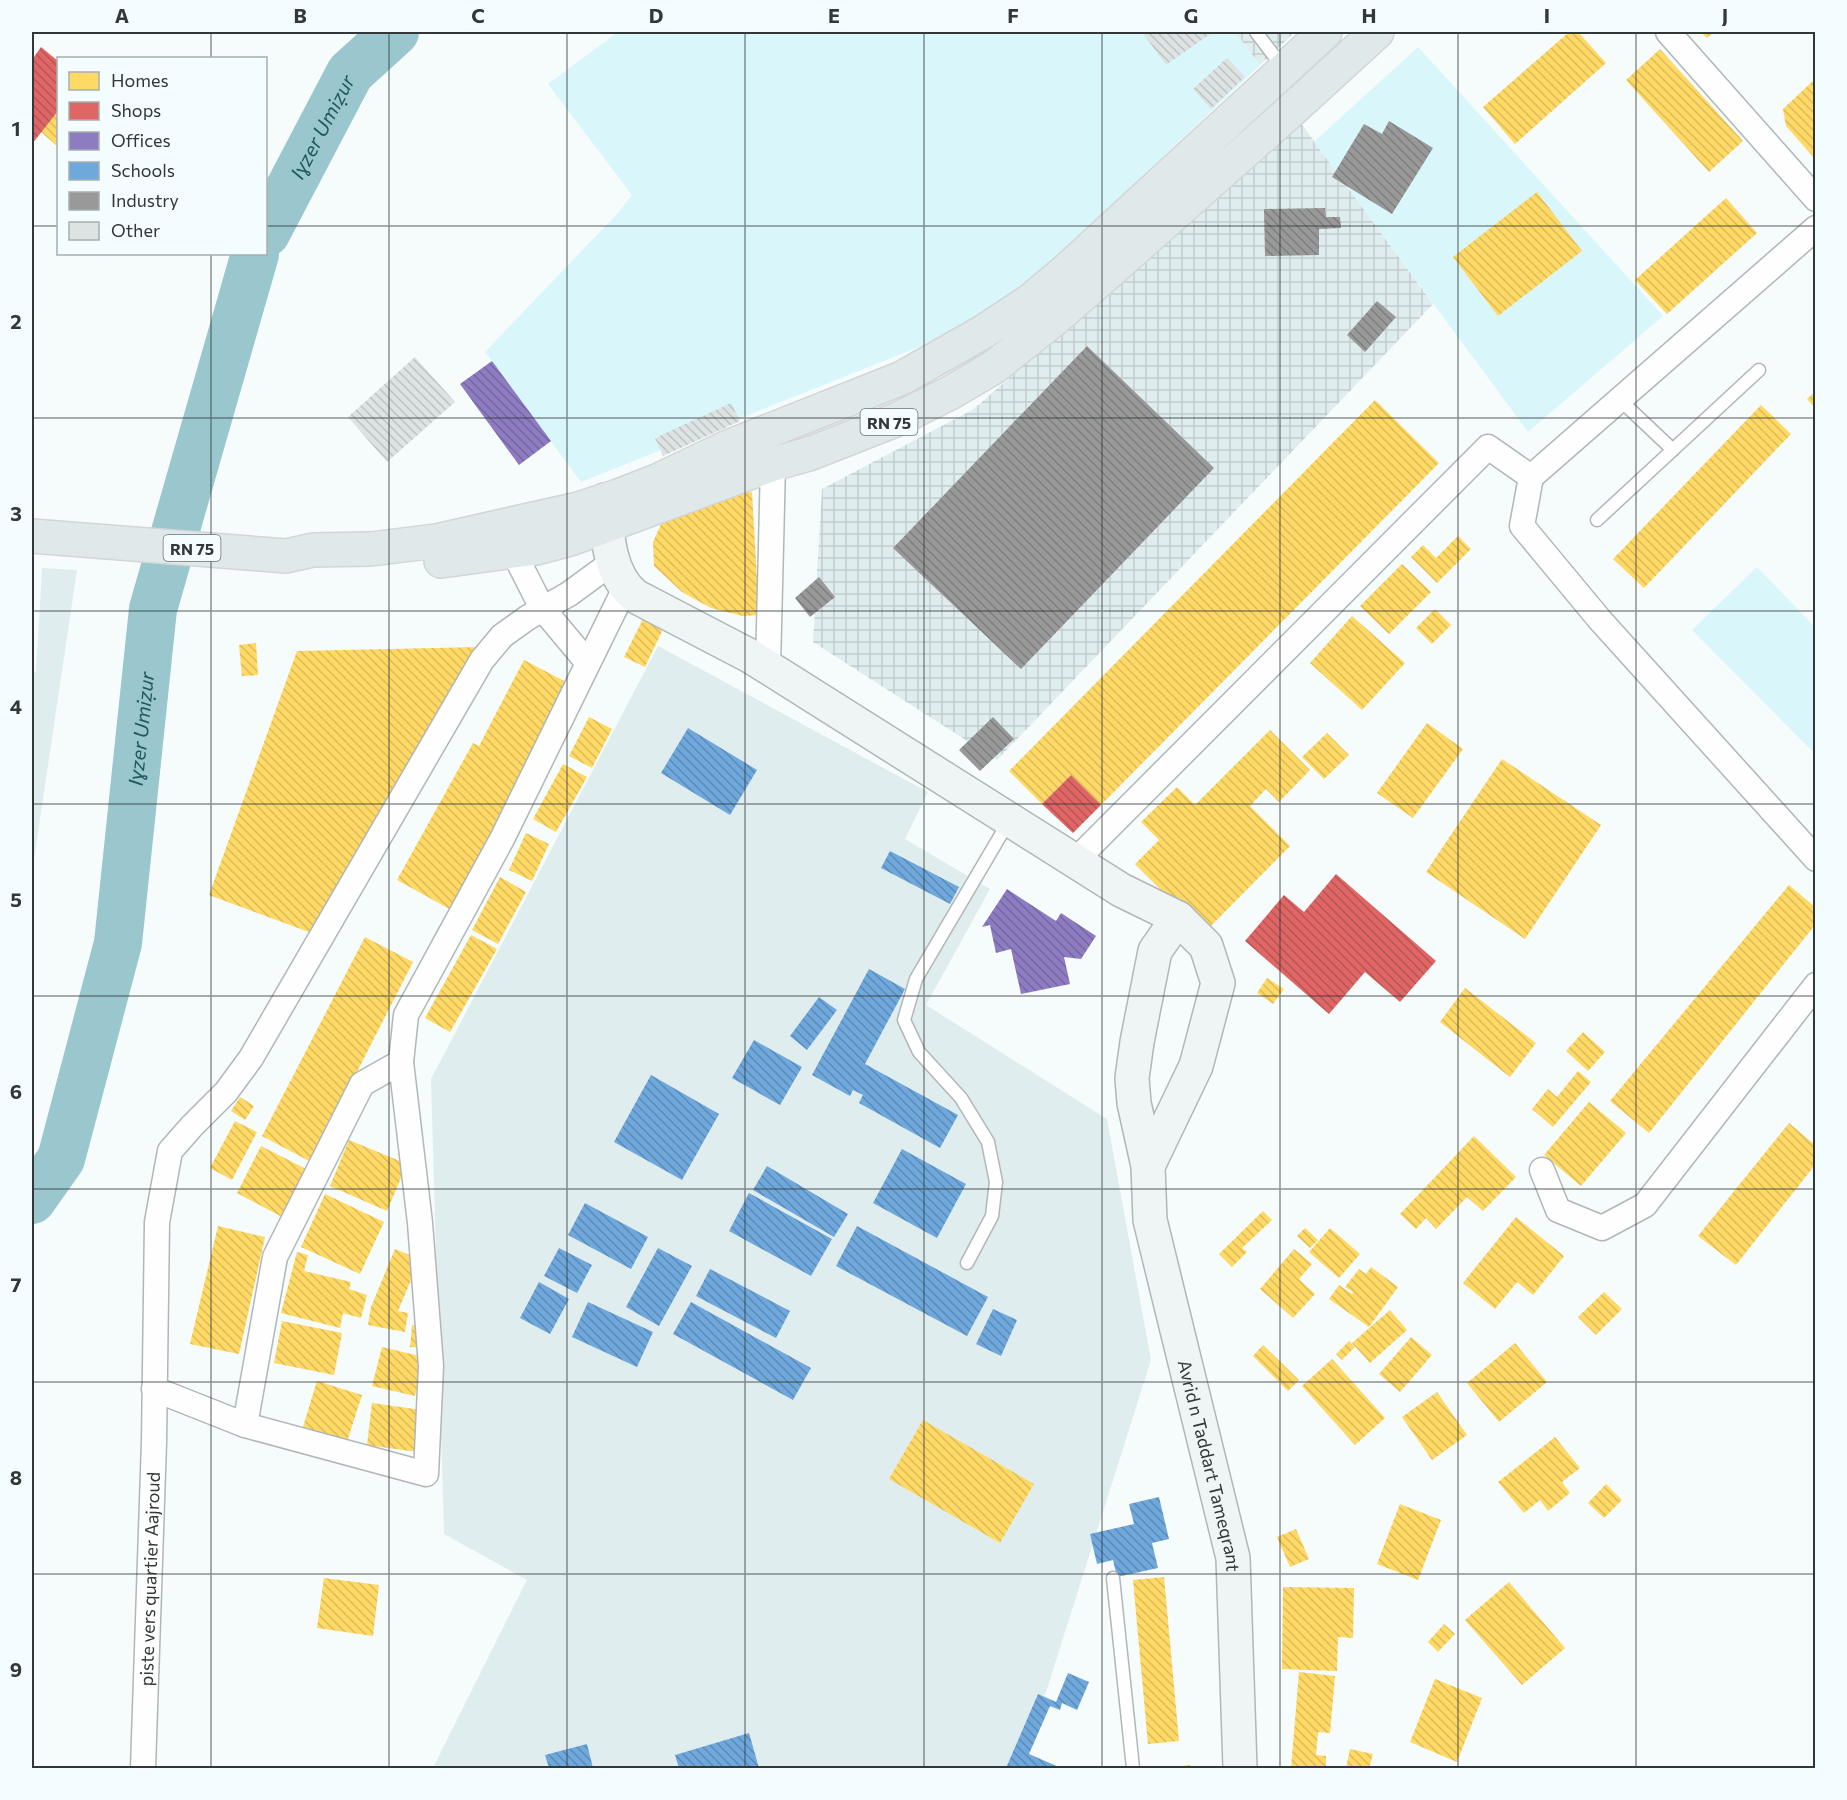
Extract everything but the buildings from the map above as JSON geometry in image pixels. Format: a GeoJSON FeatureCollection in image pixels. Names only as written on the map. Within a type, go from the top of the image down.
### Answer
{"type":"FeatureCollection","features":[{"type":"Feature","properties":{"kind":"main road","name":"RN 75"},"geometry":{"type":"LineString","coordinates":[[32,536],[286,556],[310,564],[364,569],[536,548],[606,513],[659,480],[728,447],[902,378],[983,332],[1030,301],[1068,269],[1325,32]]}},
{"type":"Feature","properties":{"kind":"main road","name":"RN 75"},"geometry":{"type":"LineString","coordinates":[[286,556],[313,550],[371,549],[436,541],[578,509],[606,513],[809,454],[898,418],[950,393],[994,367],[1052,321],[1377,32]]}},
{"type":"Feature","properties":{"kind":"main road"},"geometry":{"type":"LineString","coordinates":[[1273,80],[1285,116]]}},
{"type":"Feature","properties":{"kind":"main road"},"geometry":{"type":"LineString","coordinates":[[606,513],[619,575],[645,602],[750,656],[1121,890],[1178,918],[1206,946],[1218,983],[1196,1066],[1148,1166]]}},
{"type":"Feature","properties":{"kind":"main road","name":"Avrid n Taddart Tameqrant"},"geometry":{"type":"LineString","coordinates":[[1178,918],[1155,951],[1132,1078],[1134,1103],[1148,1166],[1150,1220],[1233,1558],[1240,1768]]}},
{"type":"Feature","properties":{"kind":"street"},"geometry":{"type":"LineString","coordinates":[[1668,32],[1815,199]]}},
{"type":"Feature","properties":{"kind":"street"},"geometry":{"type":"LineString","coordinates":[[1815,228],[1531,477],[1522,526],[1600,620],[1815,859]]}},
{"type":"Feature","properties":{"kind":"street"},"geometry":{"type":"LineString","coordinates":[[1075,861],[1488,447],[1531,477]]}},
{"type":"Feature","properties":{"kind":"street"},"geometry":{"type":"LineString","coordinates":[[768,667],[773,464]]}},
{"type":"Feature","properties":{"kind":"street"},"geometry":{"type":"LineString","coordinates":[[513,551],[542,608],[588,663]]}},
{"type":"Feature","properties":{"kind":"street"},"geometry":{"type":"LineString","coordinates":[[154,1389],[245,1425],[426,1474],[431,1366],[420,1223],[401,1062],[406,1015],[502,839],[588,663],[619,575]]}},
{"type":"Feature","properties":{"kind":"street","name":"piste vers quartier Aajroud"},"geometry":{"type":"LineString","coordinates":[[143,1768],[154,1454],[157,1222],[170,1151],[226,1092],[251,1058],[482,660],[502,636],[542,608],[568,594],[619,575]]}},
{"type":"Feature","properties":{"kind":"street"},"geometry":{"type":"LineString","coordinates":[[1542,1170],[1558,1210],[1602,1228],[1645,1205],[1815,985]]}},
{"type":"Feature","properties":{"kind":"street"},"geometry":{"type":"LineString","coordinates":[[245,1425],[275,1257],[362,1084],[401,1062]]}},
{"type":"Feature","properties":{"kind":"lane"},"geometry":{"type":"LineString","coordinates":[[1256,32],[1273,80]]}},
{"type":"Feature","properties":{"kind":"lane"},"geometry":{"type":"LineString","coordinates":[[1597,520],[1758,370]]}},
{"type":"Feature","properties":{"kind":"lane"},"geometry":{"type":"LineString","coordinates":[[1619,399],[1673,450]]}},
{"type":"Feature","properties":{"kind":"lane"},"geometry":{"type":"LineString","coordinates":[[967,1263],[992,1216],[996,1182],[988,1142],[961,1098],[919,1052],[904,1020],[916,979],[1010,820]]}},
{"type":"Feature","properties":{"kind":"lane"},"geometry":{"type":"LineString","coordinates":[[1113,1578],[1133,1768]]}},
{"type":"Feature","properties":{"kind":"shaded area"},"geometry":{"type":"Polygon","coordinates":[[[618,32],[1235,32],[1260,65],[1034,279],[936,340],[581,482],[485,352],[616,215],[632,195],[548,84],[618,32]]]}},
{"type":"Feature","properties":{"kind":"shaded area"},"geometry":{"type":"Polygon","coordinates":[[[1235,32],[1295,32],[1260,65],[1235,32]]]}},
{"type":"Feature","properties":{"kind":"shaded area"},"geometry":{"type":"Polygon","coordinates":[[[1418,47],[1663,316],[1528,432],[1314,142],[1418,47]]]}},
{"type":"Feature","properties":{"kind":"shaded area"},"geometry":{"type":"Polygon","coordinates":[[[1300,122],[1433,304],[997,760],[813,642],[822,489],[974,409],[1300,122]]]}},
{"type":"Feature","properties":{"kind":"shaded area"},"geometry":{"type":"Polygon","coordinates":[[[1757,567],[1815,627],[1815,754],[1692,630],[1757,567]]]}},
{"type":"Feature","properties":{"kind":"shaded area"},"geometry":{"type":"Polygon","coordinates":[[[42,568],[77,570],[32,873],[32,672],[36,672],[42,568]]]}},
{"type":"Feature","properties":{"kind":"shaded area"},"geometry":{"type":"Polygon","coordinates":[[[658,646],[928,792],[905,839],[990,889],[926,1005],[1107,1119],[1151,1360],[1022,1768],[433,1768],[527,1580],[444,1534],[431,1079],[658,646]]]}},
{"type":"Feature","properties":{"kind":"waterway","name":"Iɣzer Umiẓur"},"geometry":{"type":"LineString","coordinates":[[267,231],[350,73],[395,32]]}},
{"type":"Feature","properties":{"kind":"waterway","name":"Iɣzer Umiẓur"},"geometry":{"type":"LineString","coordinates":[[32,1200],[61,1159],[118,943],[153,609],[255,255]]}}]}
